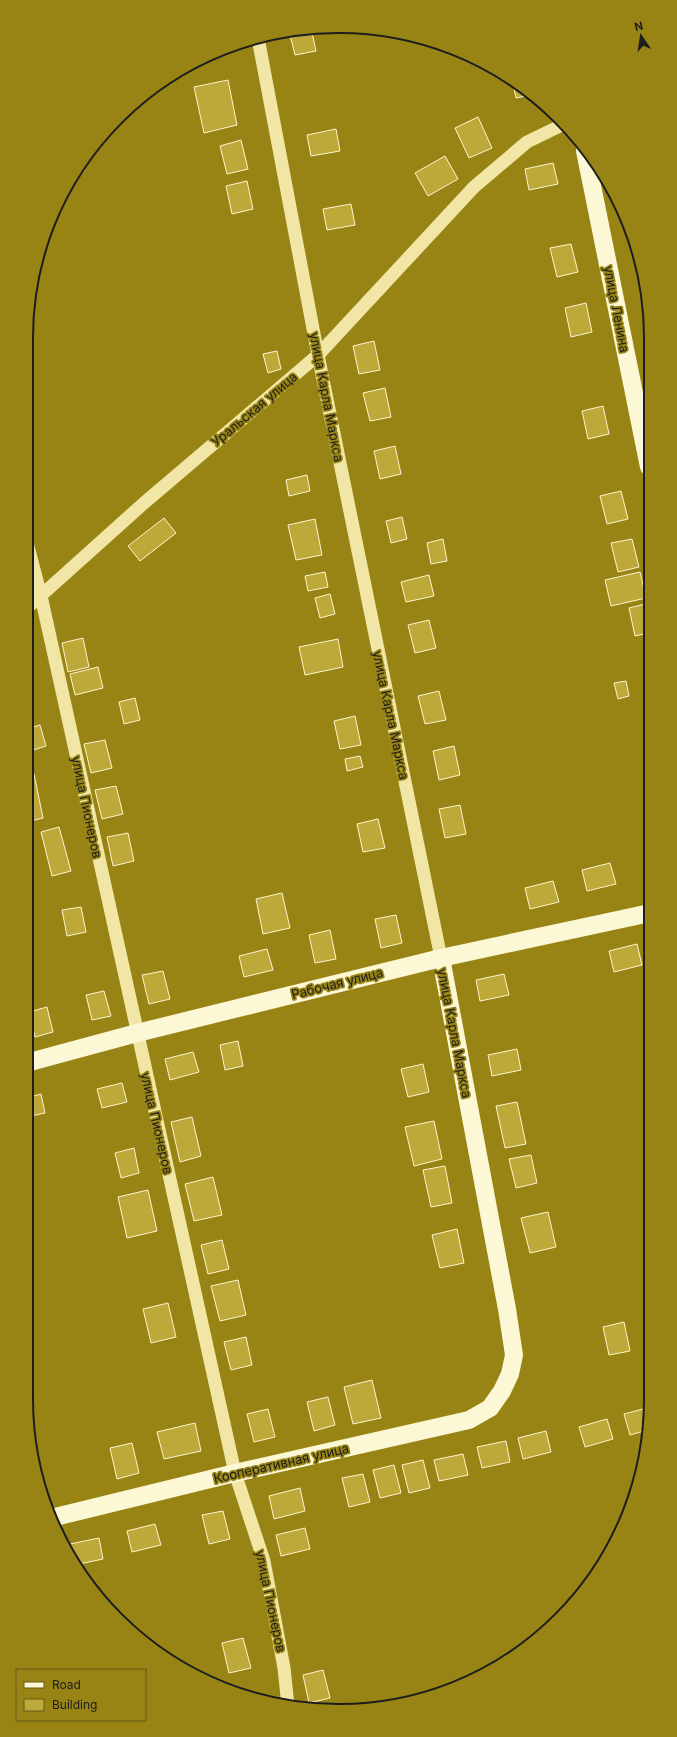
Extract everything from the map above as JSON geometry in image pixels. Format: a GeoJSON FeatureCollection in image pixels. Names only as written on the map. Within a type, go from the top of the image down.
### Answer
{"type":"FeatureCollection","features":[{"type":"Feature","properties":{"kind":"main road","name":"улица Ленина"},"geometry":{"type":"LineString","coordinates":[[587,161],[644,442]]}},
{"type":"Feature","properties":{"kind":"main road","name":"Рабочая улица"},"geometry":{"type":"LineString","coordinates":[[33,1061],[137,1033],[441,958],[644,914]]}},
{"type":"Feature","properties":{"kind":"main road","name":"улица Карла Маркса"},"geometry":{"type":"LineString","coordinates":[[441,958],[507,1309],[514,1355],[510,1374],[502,1391]]}},
{"type":"Feature","properties":{"kind":"main road","name":"Кооперативная улица"},"geometry":{"type":"LineString","coordinates":[[57,1517],[235,1473],[469,1420],[490,1408],[502,1391]]}},
{"type":"Feature","properties":{"kind":"street","name":"улица Карла Маркса"},"geometry":{"type":"LineString","coordinates":[[259,43],[318,355],[441,958]]}},
{"type":"Feature","properties":{"kind":"street","name":"Уральская улица"},"geometry":{"type":"LineString","coordinates":[[33,602],[144,503],[318,355],[474,187],[527,142],[559,126]]}},
{"type":"Feature","properties":{"kind":"street","name":"улица Пионеров"},"geometry":{"type":"LineString","coordinates":[[33,568],[235,1473],[264,1561],[284,1668],[287,1699]]}},
{"type":"Feature","properties":{"kind":"building"},"geometry":{"type":"Polygon","coordinates":[[[312,35],[316,51],[295,55],[291,37],[312,35]]]}},
{"type":"Feature","properties":{"kind":"building"},"geometry":{"type":"Polygon","coordinates":[[[228,80],[237,125],[204,133],[194,87],[228,80]]]}},
{"type":"Feature","properties":{"kind":"building"},"geometry":{"type":"Polygon","coordinates":[[[514,88],[524,96],[516,98],[514,88]]]}},
{"type":"Feature","properties":{"kind":"building"},"geometry":{"type":"Polygon","coordinates":[[[478,117],[492,148],[469,158],[455,128],[478,117]]]}},
{"type":"Feature","properties":{"kind":"building"},"geometry":{"type":"Polygon","coordinates":[[[336,129],[340,151],[311,156],[307,135],[336,129]]]}},
{"type":"Feature","properties":{"kind":"building"},"geometry":{"type":"Polygon","coordinates":[[[241,140],[248,169],[227,174],[220,146],[241,140]]]}},
{"type":"Feature","properties":{"kind":"building"},"geometry":{"type":"Polygon","coordinates":[[[445,156],[458,179],[428,196],[415,173],[445,156]]]}},
{"type":"Feature","properties":{"kind":"building"},"geometry":{"type":"Polygon","coordinates":[[[553,163],[558,184],[529,190],[525,169],[553,163]]]}},
{"type":"Feature","properties":{"kind":"building"},"geometry":{"type":"Polygon","coordinates":[[[247,181],[253,209],[232,214],[226,186],[247,181]]]}},
{"type":"Feature","properties":{"kind":"building"},"geometry":{"type":"Polygon","coordinates":[[[351,204],[355,225],[327,230],[323,209],[351,204]]]}},
{"type":"Feature","properties":{"kind":"building"},"geometry":{"type":"Polygon","coordinates":[[[571,244],[578,272],[557,277],[550,248],[571,244]]]}},
{"type":"Feature","properties":{"kind":"building"},"geometry":{"type":"Polygon","coordinates":[[[586,303],[592,332],[571,337],[565,308],[586,303]]]}},
{"type":"Feature","properties":{"kind":"building"},"geometry":{"type":"Polygon","coordinates":[[[374,341],[380,370],[359,374],[353,346],[374,341]]]}},
{"type":"Feature","properties":{"kind":"building"},"geometry":{"type":"Polygon","coordinates":[[[277,351],[281,369],[268,373],[263,354],[277,351]]]}},
{"type":"Feature","properties":{"kind":"building"},"geometry":{"type":"Polygon","coordinates":[[[385,388],[391,417],[370,421],[363,393],[385,388]]]}},
{"type":"Feature","properties":{"kind":"building"},"geometry":{"type":"Polygon","coordinates":[[[603,406],[609,434],[588,439],[582,411],[603,406]]]}},
{"type":"Feature","properties":{"kind":"building"},"geometry":{"type":"Polygon","coordinates":[[[395,446],[401,474],[380,479],[374,451],[395,446]]]}},
{"type":"Feature","properties":{"kind":"building"},"geometry":{"type":"Polygon","coordinates":[[[307,475],[310,491],[289,496],[286,480],[307,475]]]}},
{"type":"Feature","properties":{"kind":"building"},"geometry":{"type":"Polygon","coordinates":[[[621,491],[628,519],[607,524],[600,496],[621,491]]]}},
{"type":"Feature","properties":{"kind":"building"},"geometry":{"type":"Polygon","coordinates":[[[402,517],[407,539],[391,543],[386,521],[402,517]]]}},
{"type":"Feature","properties":{"kind":"building"},"geometry":{"type":"Polygon","coordinates":[[[164,518],[176,533],[140,561],[128,546],[164,518]]]}},
{"type":"Feature","properties":{"kind":"building"},"geometry":{"type":"Polygon","coordinates":[[[315,519],[322,555],[296,560],[288,525],[315,519]]]}},
{"type":"Feature","properties":{"kind":"building"},"geometry":{"type":"Polygon","coordinates":[[[443,539],[447,561],[431,564],[427,543],[443,539]]]}},
{"type":"Feature","properties":{"kind":"building"},"geometry":{"type":"Polygon","coordinates":[[[632,539],[639,567],[618,572],[611,543],[632,539]]]}},
{"type":"Feature","properties":{"kind":"building"},"geometry":{"type":"Polygon","coordinates":[[[325,572],[328,587],[308,591],[305,576],[325,572]]]}},
{"type":"Feature","properties":{"kind":"building"},"geometry":{"type":"Polygon","coordinates":[[[640,572],[644,589],[644,598],[611,606],[605,580],[640,572]]]}},
{"type":"Feature","properties":{"kind":"building"},"geometry":{"type":"Polygon","coordinates":[[[429,575],[434,596],[406,602],[401,582],[429,575]]]}},
{"type":"Feature","properties":{"kind":"building"},"geometry":{"type":"Polygon","coordinates":[[[330,594],[335,614],[320,618],[315,598],[330,594]]]}},
{"type":"Feature","properties":{"kind":"building"},"geometry":{"type":"Polygon","coordinates":[[[644,604],[644,634],[635,636],[629,608],[644,604]]]}},
{"type":"Feature","properties":{"kind":"building"},"geometry":{"type":"Polygon","coordinates":[[[429,620],[436,648],[415,653],[408,625],[429,620]]]}},
{"type":"Feature","properties":{"kind":"building"},"geometry":{"type":"Polygon","coordinates":[[[83,638],[89,667],[68,672],[62,643],[83,638]]]}},
{"type":"Feature","properties":{"kind":"building"},"geometry":{"type":"Polygon","coordinates":[[[338,639],[343,667],[305,675],[299,647],[338,639]]]}},
{"type":"Feature","properties":{"kind":"building"},"geometry":{"type":"Polygon","coordinates":[[[98,667],[103,688],[75,695],[70,674],[98,667]]]}},
{"type":"Feature","properties":{"kind":"building"},"geometry":{"type":"Polygon","coordinates":[[[626,681],[629,696],[618,699],[614,683],[626,681]]]}},
{"type":"Feature","properties":{"kind":"building"},"geometry":{"type":"Polygon","coordinates":[[[439,691],[446,720],[425,724],[418,696],[439,691]]]}},
{"type":"Feature","properties":{"kind":"building"},"geometry":{"type":"Polygon","coordinates":[[[135,698],[140,720],[124,724],[119,702],[135,698]]]}},
{"type":"Feature","properties":{"kind":"building"},"geometry":{"type":"Polygon","coordinates":[[[355,716],[361,745],[340,749],[334,721],[355,716]]]}},
{"type":"Feature","properties":{"kind":"building"},"geometry":{"type":"Polygon","coordinates":[[[40,725],[46,746],[33,750],[33,727],[40,725]]]}},
{"type":"Feature","properties":{"kind":"building"},"geometry":{"type":"Polygon","coordinates":[[[105,740],[112,768],[91,773],[84,744],[105,740]]]}},
{"type":"Feature","properties":{"kind":"building"},"geometry":{"type":"Polygon","coordinates":[[[454,746],[460,775],[439,780],[433,751],[454,746]]]}},
{"type":"Feature","properties":{"kind":"building"},"geometry":{"type":"Polygon","coordinates":[[[360,756],[363,767],[347,771],[345,759],[360,756]]]}},
{"type":"Feature","properties":{"kind":"building"},"geometry":{"type":"Polygon","coordinates":[[[33,774],[43,818],[33,820],[33,774]]]}},
{"type":"Feature","properties":{"kind":"building"},"geometry":{"type":"Polygon","coordinates":[[[116,786],[123,814],[102,819],[95,790],[116,786]]]}},
{"type":"Feature","properties":{"kind":"building"},"geometry":{"type":"Polygon","coordinates":[[[460,805],[466,834],[445,838],[439,809],[460,805]]]}},
{"type":"Feature","properties":{"kind":"building"},"geometry":{"type":"Polygon","coordinates":[[[378,819],[385,848],[363,852],[357,824],[378,819]]]}},
{"type":"Feature","properties":{"kind":"building"},"geometry":{"type":"Polygon","coordinates":[[[59,827],[71,871],[52,876],[41,832],[59,827]]]}},
{"type":"Feature","properties":{"kind":"building"},"geometry":{"type":"Polygon","coordinates":[[[128,833],[134,861],[113,866],[107,837],[128,833]]]}},
{"type":"Feature","properties":{"kind":"building"},"geometry":{"type":"Polygon","coordinates":[[[610,863],[616,884],[587,891],[582,870],[610,863]]]}},
{"type":"Feature","properties":{"kind":"building"},"geometry":{"type":"Polygon","coordinates":[[[553,881],[559,902],[530,909],[525,888],[553,881]]]}},
{"type":"Feature","properties":{"kind":"building"},"geometry":{"type":"Polygon","coordinates":[[[282,893],[290,928],[263,934],[256,899],[282,893]]]}},
{"type":"Feature","properties":{"kind":"building"},"geometry":{"type":"Polygon","coordinates":[[[81,907],[86,932],[67,936],[62,910],[81,907]]]}},
{"type":"Feature","properties":{"kind":"building"},"geometry":{"type":"Polygon","coordinates":[[[396,915],[402,943],[381,948],[375,919],[396,915]]]}},
{"type":"Feature","properties":{"kind":"building"},"geometry":{"type":"Polygon","coordinates":[[[330,930],[336,959],[315,963],[309,935],[330,930]]]}},
{"type":"Feature","properties":{"kind":"building"},"geometry":{"type":"Polygon","coordinates":[[[637,944],[642,965],[614,972],[609,951],[637,944]]]}},
{"type":"Feature","properties":{"kind":"building"},"geometry":{"type":"Polygon","coordinates":[[[267,949],[273,970],[244,977],[239,956],[267,949]]]}},
{"type":"Feature","properties":{"kind":"building"},"geometry":{"type":"Polygon","coordinates":[[[163,971],[170,999],[149,1004],[142,975],[163,971]]]}},
{"type":"Feature","properties":{"kind":"building"},"geometry":{"type":"Polygon","coordinates":[[[504,974],[509,995],[480,1001],[476,980],[504,974]]]}},
{"type":"Feature","properties":{"kind":"building"},"geometry":{"type":"Polygon","coordinates":[[[104,991],[111,1016],[92,1020],[86,995],[104,991]]]}},
{"type":"Feature","properties":{"kind":"building"},"geometry":{"type":"Polygon","coordinates":[[[47,1007],[53,1032],[35,1037],[33,1029],[33,1011],[47,1007]]]}},
{"type":"Feature","properties":{"kind":"building"},"geometry":{"type":"Polygon","coordinates":[[[238,1041],[243,1066],[225,1070],[220,1045],[238,1041]]]}},
{"type":"Feature","properties":{"kind":"building"},"geometry":{"type":"Polygon","coordinates":[[[517,1049],[521,1070],[492,1076],[488,1055],[517,1049]]]}},
{"type":"Feature","properties":{"kind":"building"},"geometry":{"type":"Polygon","coordinates":[[[193,1052],[199,1072],[170,1080],[165,1059],[193,1052]]]}},
{"type":"Feature","properties":{"kind":"building"},"geometry":{"type":"Polygon","coordinates":[[[423,1064],[429,1092],[408,1097],[401,1069],[423,1064]]]}},
{"type":"Feature","properties":{"kind":"building"},"geometry":{"type":"Polygon","coordinates":[[[122,1083],[127,1102],[102,1108],[97,1089],[122,1083]]]}},
{"type":"Feature","properties":{"kind":"building"},"geometry":{"type":"Polygon","coordinates":[[[41,1094],[45,1113],[33,1116],[33,1096],[41,1094]]]}},
{"type":"Feature","properties":{"kind":"building"},"geometry":{"type":"Polygon","coordinates":[[[517,1102],[526,1144],[505,1148],[496,1106],[517,1102]]]}},
{"type":"Feature","properties":{"kind":"building"},"geometry":{"type":"Polygon","coordinates":[[[192,1117],[201,1156],[180,1162],[171,1122],[192,1117]]]}},
{"type":"Feature","properties":{"kind":"building"},"geometry":{"type":"Polygon","coordinates":[[[434,1121],[442,1159],[414,1166],[405,1127],[434,1121]]]}},
{"type":"Feature","properties":{"kind":"building"},"geometry":{"type":"Polygon","coordinates":[[[134,1148],[139,1173],[121,1178],[115,1153],[134,1148]]]}},
{"type":"Feature","properties":{"kind":"building"},"geometry":{"type":"Polygon","coordinates":[[[531,1155],[537,1183],[516,1188],[509,1159],[531,1155]]]}},
{"type":"Feature","properties":{"kind":"building"},"geometry":{"type":"Polygon","coordinates":[[[445,1166],[452,1203],[431,1207],[423,1170],[445,1166]]]}},
{"type":"Feature","properties":{"kind":"building"},"geometry":{"type":"Polygon","coordinates":[[[213,1177],[222,1215],[194,1221],[185,1184],[213,1177]]]}},
{"type":"Feature","properties":{"kind":"building"},"geometry":{"type":"Polygon","coordinates":[[[148,1190],[157,1231],[127,1238],[118,1197],[148,1190]]]}},
{"type":"Feature","properties":{"kind":"building"},"geometry":{"type":"Polygon","coordinates":[[[548,1212],[556,1247],[530,1253],[521,1218],[548,1212]]]}},
{"type":"Feature","properties":{"kind":"building"},"geometry":{"type":"Polygon","coordinates":[[[457,1229],[464,1263],[440,1268],[432,1235],[457,1229]]]}},
{"type":"Feature","properties":{"kind":"building"},"geometry":{"type":"Polygon","coordinates":[[[222,1240],[229,1269],[208,1274],[201,1245],[222,1240]]]}},
{"type":"Feature","properties":{"kind":"building"},"geometry":{"type":"Polygon","coordinates":[[[238,1280],[246,1315],[220,1321],[211,1286],[238,1280]]]}},
{"type":"Feature","properties":{"kind":"building"},"geometry":{"type":"Polygon","coordinates":[[[168,1303],[176,1337],[151,1343],[143,1309],[168,1303]]]}},
{"type":"Feature","properties":{"kind":"building"},"geometry":{"type":"Polygon","coordinates":[[[624,1322],[630,1351],[609,1355],[603,1327],[624,1322]]]}},
{"type":"Feature","properties":{"kind":"building"},"geometry":{"type":"Polygon","coordinates":[[[246,1337],[252,1365],[231,1370],[224,1342],[246,1337]]]}},
{"type":"Feature","properties":{"kind":"building"},"geometry":{"type":"Polygon","coordinates":[[[372,1380],[381,1418],[353,1424],[344,1387],[372,1380]]]}},
{"type":"Feature","properties":{"kind":"building"},"geometry":{"type":"Polygon","coordinates":[[[328,1397],[335,1425],[314,1431],[307,1402],[328,1397]]]}},
{"type":"Feature","properties":{"kind":"building"},"geometry":{"type":"Polygon","coordinates":[[[268,1409],[275,1437],[254,1442],[247,1414],[268,1409]]]}},
{"type":"Feature","properties":{"kind":"building"},"geometry":{"type":"Polygon","coordinates":[[[643,1409],[642,1432],[630,1435],[624,1414],[643,1409]]]}},
{"type":"Feature","properties":{"kind":"building"},"geometry":{"type":"Polygon","coordinates":[[[607,1419],[613,1439],[585,1447],[579,1427],[607,1419]]]}},
{"type":"Feature","properties":{"kind":"building"},"geometry":{"type":"Polygon","coordinates":[[[195,1423],[201,1451],[164,1459],[157,1432],[195,1423]]]}},
{"type":"Feature","properties":{"kind":"building"},"geometry":{"type":"Polygon","coordinates":[[[546,1431],[551,1452],[523,1459],[518,1438],[546,1431]]]}},
{"type":"Feature","properties":{"kind":"building"},"geometry":{"type":"Polygon","coordinates":[[[506,1441],[510,1462],[482,1468],[477,1447],[506,1441]]]}},
{"type":"Feature","properties":{"kind":"building"},"geometry":{"type":"Polygon","coordinates":[[[132,1443],[139,1473],[117,1479],[110,1448],[132,1443]]]}},
{"type":"Feature","properties":{"kind":"building"},"geometry":{"type":"Polygon","coordinates":[[[463,1454],[468,1475],[439,1481],[434,1460],[463,1454]]]}},
{"type":"Feature","properties":{"kind":"building"},"geometry":{"type":"Polygon","coordinates":[[[423,1460],[430,1488],[409,1493],[402,1465],[423,1460]]]}},
{"type":"Feature","properties":{"kind":"building"},"geometry":{"type":"Polygon","coordinates":[[[394,1465],[401,1493],[380,1498],[373,1470],[394,1465]]]}},
{"type":"Feature","properties":{"kind":"building"},"geometry":{"type":"Polygon","coordinates":[[[363,1474],[370,1502],[349,1507],[342,1478],[363,1474]]]}},
{"type":"Feature","properties":{"kind":"building"},"geometry":{"type":"Polygon","coordinates":[[[300,1488],[305,1511],[274,1519],[269,1496],[300,1488]]]}},
{"type":"Feature","properties":{"kind":"building"},"geometry":{"type":"Polygon","coordinates":[[[223,1511],[230,1539],[209,1544],[202,1515],[223,1511]]]}},
{"type":"Feature","properties":{"kind":"building"},"geometry":{"type":"Polygon","coordinates":[[[155,1524],[161,1545],[132,1552],[127,1531],[155,1524]]]}},
{"type":"Feature","properties":{"kind":"building"},"geometry":{"type":"Polygon","coordinates":[[[305,1528],[310,1549],[281,1556],[276,1535],[305,1528]]]}},
{"type":"Feature","properties":{"kind":"building"},"geometry":{"type":"Polygon","coordinates":[[[99,1538],[103,1559],[81,1564],[70,1544],[99,1538]]]}},
{"type":"Feature","properties":{"kind":"building"},"geometry":{"type":"Polygon","coordinates":[[[243,1638],[251,1668],[229,1673],[222,1643],[243,1638]]]}},
{"type":"Feature","properties":{"kind":"building"},"geometry":{"type":"Polygon","coordinates":[[[323,1670],[330,1698],[309,1702],[303,1675],[323,1670]]]}}]}
